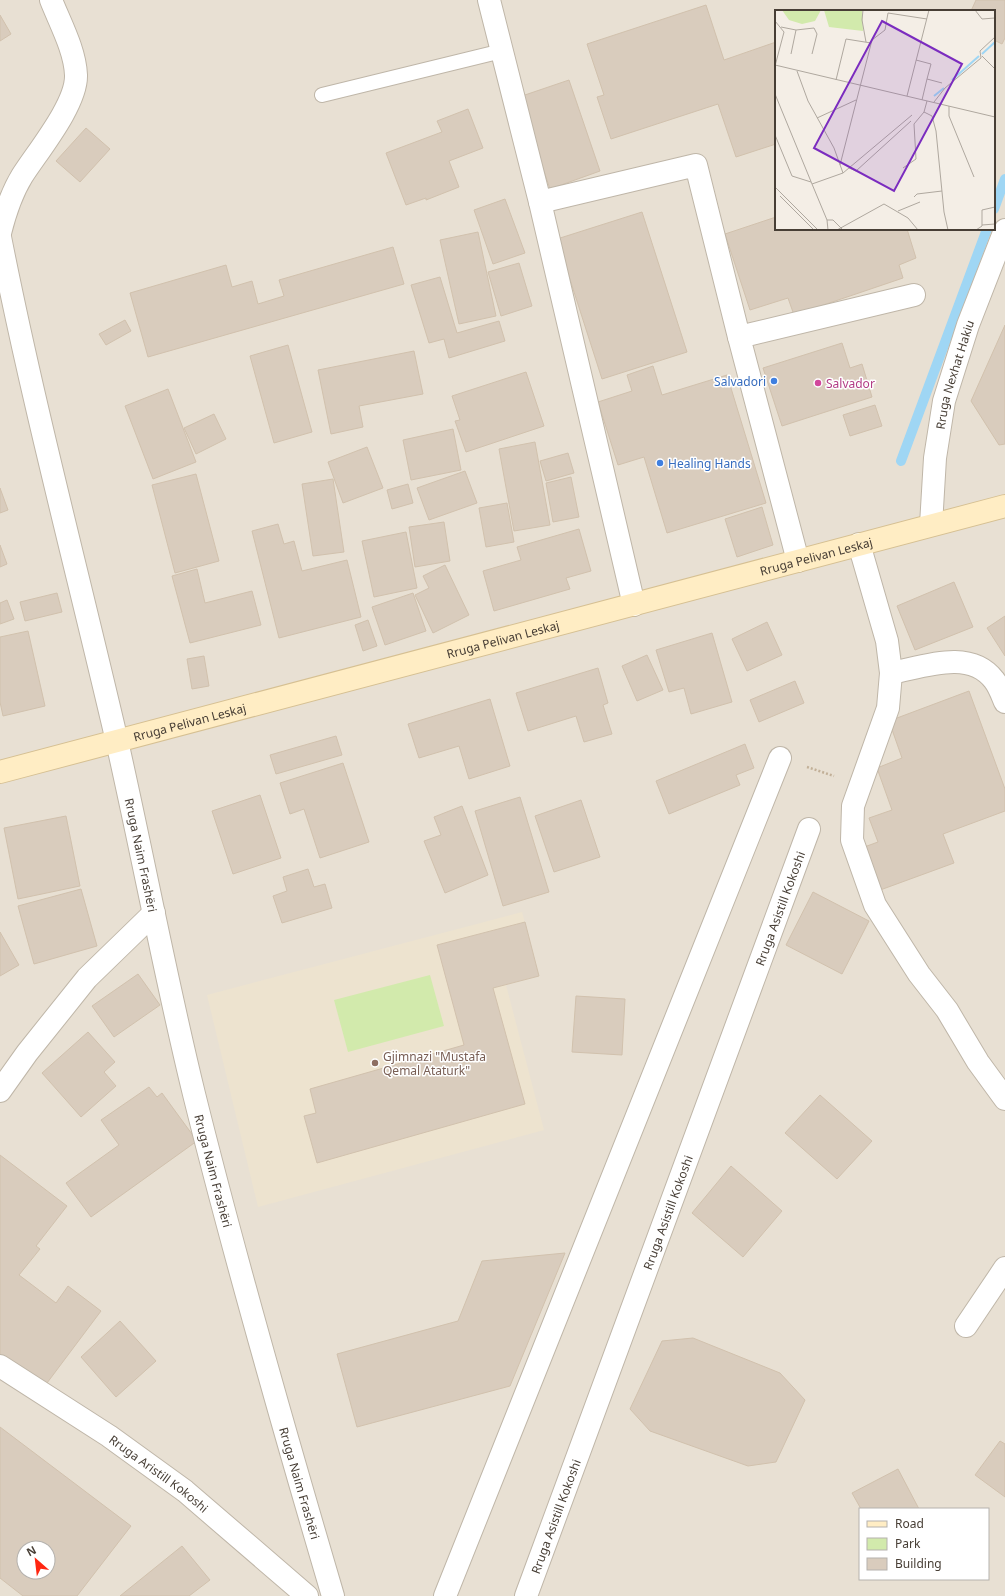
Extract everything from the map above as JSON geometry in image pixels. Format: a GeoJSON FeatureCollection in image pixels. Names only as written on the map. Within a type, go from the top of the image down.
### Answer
{"type":"FeatureCollection","features":[{"type":"Feature","properties":{"kind":"main road","name":"Rruga Pelivan Leskaj"},"geometry":{"type":"LineString","coordinates":[[0,772],[116,740],[634,605],[1005,506]]}},
{"type":"Feature","properties":{"kind":"street"},"geometry":{"type":"LineString","coordinates":[[0,233],[6,208],[21,178],[73,96],[76,75],[72,53],[51,0]]}},
{"type":"Feature","properties":{"kind":"street"},"geometry":{"type":"LineString","coordinates":[[489,0],[540,202],[634,605]]}},
{"type":"Feature","properties":{"kind":"street"},"geometry":{"type":"LineString","coordinates":[[540,202],[696,165],[739,337],[798,561]]}},
{"type":"Feature","properties":{"kind":"street","name":"Rruga Nexhat Hakiu"},"geometry":{"type":"LineString","coordinates":[[931,525],[935,458],[944,401],[968,325],[1005,230]]}},
{"type":"Feature","properties":{"kind":"street","name":"Rruga Naim Frashëri"},"geometry":{"type":"LineString","coordinates":[[0,236],[4,278],[116,740],[194,1092],[240,1270],[288,1443],[333,1596]]}},
{"type":"Feature","properties":{"kind":"street"},"geometry":{"type":"LineString","coordinates":[[739,337],[914,295]]}},
{"type":"Feature","properties":{"kind":"street"},"geometry":{"type":"LineString","coordinates":[[859,544],[887,641],[891,673],[888,708],[853,806],[852,840],[875,905],[919,974],[947,1010],[978,1062],[1005,1099]]}},
{"type":"Feature","properties":{"kind":"street"},"geometry":{"type":"LineString","coordinates":[[891,673],[953,661],[977,665],[994,680],[1005,702]]}},
{"type":"Feature","properties":{"kind":"street"},"geometry":{"type":"LineString","coordinates":[[445,1596],[780,758]]}},
{"type":"Feature","properties":{"kind":"street","name":"Rruga Asistill Kokoshi"},"geometry":{"type":"LineString","coordinates":[[526,1596],[809,829]]}},
{"type":"Feature","properties":{"kind":"street"},"geometry":{"type":"LineString","coordinates":[[0,1091],[87,978],[154,913]]}},
{"type":"Feature","properties":{"kind":"street"},"geometry":{"type":"LineString","coordinates":[[966,1326],[1005,1268]]}},
{"type":"Feature","properties":{"kind":"street","name":"Rruga Aristill Kokoshi"},"geometry":{"type":"LineString","coordinates":[[0,1366],[109,1436],[185,1491],[307,1596]]}},
{"type":"Feature","properties":{"kind":"lane"},"geometry":{"type":"LineString","coordinates":[[322,95],[502,51]]}},
{"type":"Feature","properties":{"kind":"path"},"geometry":{"type":"LineString","coordinates":[[780,758],[861,785]]}},
{"type":"Feature","properties":{"kind":"shaded area"},"geometry":{"type":"Polygon","coordinates":[[[0,0],[1005,0],[1005,1596],[0,1596],[0,0]]]}},
{"type":"Feature","properties":{"kind":"shaded area","name":"Gjimnazi \"Mustafa Qemal Ataturk\""},"geometry":{"type":"Polygon","coordinates":[[[522,912],[539,976],[506,985],[544,1130],[258,1207],[207,995],[522,912]]]}},
{"type":"Feature","properties":{"kind":"green space"},"geometry":{"type":"Polygon","coordinates":[[[430,975],[444,1026],[348,1052],[334,1000],[430,975]]]}},
{"type":"Feature","properties":{"kind":"building"},"geometry":{"type":"Polygon","coordinates":[[[976,0],[1005,0],[1005,38],[1002,44],[995,40],[995,10],[971,10],[976,0]]]}},
{"type":"Feature","properties":{"kind":"building"},"geometry":{"type":"Polygon","coordinates":[[[706,5],[724,60],[775,42],[775,144],[736,157],[718,104],[611,139],[597,97],[604,95],[587,44],[706,5]]]}},
{"type":"Feature","properties":{"kind":"building"},"geometry":{"type":"Polygon","coordinates":[[[0,15],[11,34],[0,41],[0,15]]]}},
{"type":"Feature","properties":{"kind":"building"},"geometry":{"type":"Polygon","coordinates":[[[569,80],[600,171],[550,189],[519,97],[569,80]]]}},
{"type":"Feature","properties":{"kind":"building"},"geometry":{"type":"Polygon","coordinates":[[[468,109],[483,148],[449,161],[459,187],[426,200],[426,198],[406,205],[386,153],[442,132],[437,121],[468,109]]]}},
{"type":"Feature","properties":{"kind":"building"},"geometry":{"type":"Polygon","coordinates":[[[86,128],[110,149],[80,182],[56,161],[86,128]]]}},
{"type":"Feature","properties":{"kind":"building"},"geometry":{"type":"Polygon","coordinates":[[[505,199],[525,253],[493,264],[474,210],[505,199]]]}},
{"type":"Feature","properties":{"kind":"building"},"geometry":{"type":"Polygon","coordinates":[[[642,212],[687,352],[602,379],[557,239],[642,212]]]}},
{"type":"Feature","properties":{"kind":"building"},"geometry":{"type":"Polygon","coordinates":[[[775,217],[775,230],[907,230],[916,258],[899,265],[903,278],[794,315],[788,298],[750,310],[725,234],[775,217]]]}},
{"type":"Feature","properties":{"kind":"building"},"geometry":{"type":"Polygon","coordinates":[[[478,232],[496,316],[459,324],[440,240],[478,232]]]}},
{"type":"Feature","properties":{"kind":"building"},"geometry":{"type":"Polygon","coordinates":[[[393,247],[404,284],[148,357],[130,293],[226,265],[232,287],[252,281],[258,304],[284,296],[279,280],[393,247]]]}},
{"type":"Feature","properties":{"kind":"building"},"geometry":{"type":"Polygon","coordinates":[[[519,263],[532,306],[501,316],[488,272],[519,263]]]}},
{"type":"Feature","properties":{"kind":"building"},"geometry":{"type":"Polygon","coordinates":[[[440,277],[457,333],[499,321],[505,341],[449,358],[444,339],[429,343],[411,285],[440,277]]]}},
{"type":"Feature","properties":{"kind":"building"},"geometry":{"type":"Polygon","coordinates":[[[125,320],[131,331],[106,345],[99,334],[125,320]]]}},
{"type":"Feature","properties":{"kind":"building"},"geometry":{"type":"Polygon","coordinates":[[[1005,325],[1005,444],[999,445],[971,401],[1005,325]]]}},
{"type":"Feature","properties":{"kind":"building","name":"Salvador"},"geometry":{"type":"Polygon","coordinates":[[[842,343],[850,368],[862,364],[872,397],[782,426],[763,368],[842,343]]]}},
{"type":"Feature","properties":{"kind":"building"},"geometry":{"type":"Polygon","coordinates":[[[288,345],[312,432],[274,443],[250,356],[288,345]]]}},
{"type":"Feature","properties":{"kind":"building"},"geometry":{"type":"Polygon","coordinates":[[[414,351],[423,394],[359,406],[363,427],[331,434],[318,370],[414,351]]]}},
{"type":"Feature","properties":{"kind":"building"},"geometry":{"type":"Polygon","coordinates":[[[653,366],[662,395],[727,375],[766,503],[667,533],[644,457],[618,465],[598,402],[632,391],[627,375],[653,366]]]}},
{"type":"Feature","properties":{"kind":"building"},"geometry":{"type":"Polygon","coordinates":[[[526,372],[544,426],[466,452],[455,421],[460,420],[452,396],[526,372]]]}},
{"type":"Feature","properties":{"kind":"building"},"geometry":{"type":"Polygon","coordinates":[[[168,389],[196,462],[153,479],[125,406],[168,389]]]}},
{"type":"Feature","properties":{"kind":"building"},"geometry":{"type":"Polygon","coordinates":[[[875,405],[882,426],[850,436],[843,415],[875,405]]]}},
{"type":"Feature","properties":{"kind":"building"},"geometry":{"type":"Polygon","coordinates":[[[214,414],[226,439],[196,454],[184,428],[214,414]]]}},
{"type":"Feature","properties":{"kind":"building"},"geometry":{"type":"Polygon","coordinates":[[[453,429],[461,470],[411,480],[403,440],[453,429]]]}},
{"type":"Feature","properties":{"kind":"building"},"geometry":{"type":"Polygon","coordinates":[[[535,442],[550,525],[514,531],[499,449],[535,442]]]}},
{"type":"Feature","properties":{"kind":"building"},"geometry":{"type":"Polygon","coordinates":[[[367,447],[383,488],[343,503],[328,462],[367,447]]]}},
{"type":"Feature","properties":{"kind":"building"},"geometry":{"type":"Polygon","coordinates":[[[568,453],[574,473],[546,481],[540,461],[568,453]]]}},
{"type":"Feature","properties":{"kind":"building"},"geometry":{"type":"Polygon","coordinates":[[[465,471],[477,503],[429,520],[417,488],[465,471]]]}},
{"type":"Feature","properties":{"kind":"building"},"geometry":{"type":"Polygon","coordinates":[[[196,474],[219,561],[175,573],[152,485],[196,474]]]}},
{"type":"Feature","properties":{"kind":"building"},"geometry":{"type":"Polygon","coordinates":[[[571,477],[579,517],[553,522],[546,483],[571,477]]]}},
{"type":"Feature","properties":{"kind":"building"},"geometry":{"type":"Polygon","coordinates":[[[333,479],[344,552],[313,556],[302,484],[333,479]]]}},
{"type":"Feature","properties":{"kind":"building"},"geometry":{"type":"Polygon","coordinates":[[[408,484],[413,503],[392,509],[387,490],[408,484]]]}},
{"type":"Feature","properties":{"kind":"building"},"geometry":{"type":"Polygon","coordinates":[[[0,488],[8,510],[0,513],[0,488]]]}},
{"type":"Feature","properties":{"kind":"building"},"geometry":{"type":"Polygon","coordinates":[[[507,503],[514,542],[486,547],[479,508],[507,503]]]}},
{"type":"Feature","properties":{"kind":"building"},"geometry":{"type":"Polygon","coordinates":[[[762,507],[773,545],[737,557],[725,519],[762,507]]]}},
{"type":"Feature","properties":{"kind":"building"},"geometry":{"type":"Polygon","coordinates":[[[444,522],[450,561],[415,567],[409,527],[444,522]]]}},
{"type":"Feature","properties":{"kind":"building"},"geometry":{"type":"Polygon","coordinates":[[[278,524],[284,544],[294,541],[302,571],[347,560],[361,617],[279,638],[252,531],[278,524]]]}},
{"type":"Feature","properties":{"kind":"building"},"geometry":{"type":"Polygon","coordinates":[[[579,529],[591,571],[566,578],[570,589],[494,611],[483,571],[521,560],[517,547],[579,529]]]}},
{"type":"Feature","properties":{"kind":"building"},"geometry":{"type":"Polygon","coordinates":[[[406,532],[417,588],[374,597],[362,541],[406,532]]]}},
{"type":"Feature","properties":{"kind":"building"},"geometry":{"type":"Polygon","coordinates":[[[0,545],[7,564],[0,567],[0,545]]]}},
{"type":"Feature","properties":{"kind":"building"},"geometry":{"type":"Polygon","coordinates":[[[445,565],[469,615],[433,633],[415,595],[429,588],[423,576],[445,565]]]}},
{"type":"Feature","properties":{"kind":"building"},"geometry":{"type":"Polygon","coordinates":[[[197,569],[205,603],[252,591],[261,625],[190,643],[172,576],[197,569]]]}},
{"type":"Feature","properties":{"kind":"building"},"geometry":{"type":"Polygon","coordinates":[[[954,582],[973,627],[915,650],[897,606],[954,582]]]}},
{"type":"Feature","properties":{"kind":"building"},"geometry":{"type":"Polygon","coordinates":[[[57,593],[62,612],[25,621],[20,602],[57,593]]]}},
{"type":"Feature","properties":{"kind":"building"},"geometry":{"type":"Polygon","coordinates":[[[413,593],[426,631],[385,645],[372,607],[413,593]]]}},
{"type":"Feature","properties":{"kind":"building"},"geometry":{"type":"Polygon","coordinates":[[[7,600],[14,619],[0,624],[0,603],[7,600]]]}},
{"type":"Feature","properties":{"kind":"building"},"geometry":{"type":"Polygon","coordinates":[[[1005,616],[1005,656],[987,628],[1005,616]]]}},
{"type":"Feature","properties":{"kind":"building"},"geometry":{"type":"Polygon","coordinates":[[[368,620],[377,646],[363,651],[355,625],[368,620]]]}},
{"type":"Feature","properties":{"kind":"building"},"geometry":{"type":"Polygon","coordinates":[[[767,622],[782,655],[747,671],[732,639],[767,622]]]}},
{"type":"Feature","properties":{"kind":"building"},"geometry":{"type":"Polygon","coordinates":[[[28,631],[45,706],[3,716],[0,702],[0,637],[28,631]]]}},
{"type":"Feature","properties":{"kind":"building"},"geometry":{"type":"Polygon","coordinates":[[[712,633],[732,702],[691,714],[684,688],[669,692],[656,650],[712,633]]]}},
{"type":"Feature","properties":{"kind":"building"},"geometry":{"type":"Polygon","coordinates":[[[647,655],[663,690],[637,701],[622,666],[647,655]]]}},
{"type":"Feature","properties":{"kind":"building"},"geometry":{"type":"Polygon","coordinates":[[[204,656],[209,686],[192,689],[187,659],[204,656]]]}},
{"type":"Feature","properties":{"kind":"building"},"geometry":{"type":"Polygon","coordinates":[[[598,668],[608,703],[603,705],[612,734],[584,742],[576,716],[528,731],[516,693],[598,668]]]}},
{"type":"Feature","properties":{"kind":"building"},"geometry":{"type":"Polygon","coordinates":[[[795,681],[804,703],[759,722],[750,700],[795,681]]]}},
{"type":"Feature","properties":{"kind":"building"},"geometry":{"type":"Polygon","coordinates":[[[969,691],[1005,789],[1005,811],[943,834],[954,863],[872,893],[856,850],[878,842],[869,818],[892,810],[877,768],[902,758],[889,721],[969,691]]]}},
{"type":"Feature","properties":{"kind":"building"},"geometry":{"type":"Polygon","coordinates":[[[490,699],[510,766],[469,779],[459,746],[419,758],[408,724],[490,699]]]}},
{"type":"Feature","properties":{"kind":"building"},"geometry":{"type":"Polygon","coordinates":[[[336,736],[342,755],[276,774],[270,755],[336,736]]]}},
{"type":"Feature","properties":{"kind":"building"},"geometry":{"type":"Polygon","coordinates":[[[745,744],[754,768],[736,775],[740,785],[669,814],[656,781],[745,744]]]}},
{"type":"Feature","properties":{"kind":"building"},"geometry":{"type":"Polygon","coordinates":[[[343,763],[369,842],[320,858],[304,809],[290,814],[280,783],[343,763]]]}},
{"type":"Feature","properties":{"kind":"building"},"geometry":{"type":"Polygon","coordinates":[[[260,795],[281,858],[233,874],[212,811],[260,795]]]}},
{"type":"Feature","properties":{"kind":"building"},"geometry":{"type":"Polygon","coordinates":[[[520,797],[549,892],[503,906],[475,811],[520,797]]]}},
{"type":"Feature","properties":{"kind":"building"},"geometry":{"type":"Polygon","coordinates":[[[581,800],[600,857],[554,872],[535,816],[581,800]]]}},
{"type":"Feature","properties":{"kind":"building"},"geometry":{"type":"Polygon","coordinates":[[[462,806],[488,875],[445,893],[424,841],[441,835],[434,817],[462,806]]]}},
{"type":"Feature","properties":{"kind":"building"},"geometry":{"type":"Polygon","coordinates":[[[66,816],[80,886],[18,899],[4,828],[66,816]]]}},
{"type":"Feature","properties":{"kind":"building"},"geometry":{"type":"Polygon","coordinates":[[[308,869],[314,887],[325,884],[332,908],[282,923],[273,896],[287,891],[283,877],[308,869]]]}},
{"type":"Feature","properties":{"kind":"building"},"geometry":{"type":"Polygon","coordinates":[[[81,889],[97,946],[34,964],[18,906],[81,889]]]}},
{"type":"Feature","properties":{"kind":"building"},"geometry":{"type":"Polygon","coordinates":[[[813,892],[869,921],[842,974],[786,945],[813,892]]]}},
{"type":"Feature","properties":{"kind":"building"},"geometry":{"type":"Polygon","coordinates":[[[525,922],[539,976],[493,988],[525,1104],[317,1163],[304,1116],[316,1113],[310,1089],[464,1045],[437,945],[525,922]]]}},
{"type":"Feature","properties":{"kind":"building"},"geometry":{"type":"Polygon","coordinates":[[[0,932],[19,965],[0,976],[0,932]]]}},
{"type":"Feature","properties":{"kind":"building"},"geometry":{"type":"Polygon","coordinates":[[[138,974],[160,1005],[114,1037],[92,1006],[138,974]]]}},
{"type":"Feature","properties":{"kind":"building"},"geometry":{"type":"Polygon","coordinates":[[[576,996],[625,999],[622,1055],[572,1052],[576,996]]]}},
{"type":"Feature","properties":{"kind":"building"},"geometry":{"type":"Polygon","coordinates":[[[88,1032],[115,1062],[104,1072],[116,1086],[81,1117],[42,1073],[88,1032]]]}},
{"type":"Feature","properties":{"kind":"building"},"geometry":{"type":"Polygon","coordinates":[[[149,1087],[157,1097],[162,1093],[197,1141],[91,1217],[66,1183],[119,1145],[101,1120],[149,1087]]]}},
{"type":"Feature","properties":{"kind":"building"},"geometry":{"type":"Polygon","coordinates":[[[820,1095],[872,1141],[837,1179],[785,1133],[820,1095]]]}},
{"type":"Feature","properties":{"kind":"building"},"geometry":{"type":"Polygon","coordinates":[[[0,1155],[67,1206],[36,1246],[40,1249],[19,1275],[56,1303],[68,1286],[101,1311],[41,1391],[0,1361],[0,1155]]]}},
{"type":"Feature","properties":{"kind":"building"},"geometry":{"type":"Polygon","coordinates":[[[731,1166],[782,1211],[743,1257],[692,1213],[731,1166]]]}},
{"type":"Feature","properties":{"kind":"building"},"geometry":{"type":"Polygon","coordinates":[[[565,1253],[510,1386],[357,1427],[337,1354],[458,1321],[482,1261],[565,1253]]]}},
{"type":"Feature","properties":{"kind":"building"},"geometry":{"type":"Polygon","coordinates":[[[120,1321],[156,1361],[116,1397],[81,1357],[120,1321]]]}},
{"type":"Feature","properties":{"kind":"building"},"geometry":{"type":"Polygon","coordinates":[[[693,1338],[780,1373],[805,1400],[776,1462],[748,1466],[650,1431],[630,1409],[662,1341],[693,1338]]]}},
{"type":"Feature","properties":{"kind":"building"},"geometry":{"type":"Polygon","coordinates":[[[0,1427],[131,1526],[77,1596],[23,1596],[0,1578],[0,1427]]]}},
{"type":"Feature","properties":{"kind":"building"},"geometry":{"type":"Polygon","coordinates":[[[1000,1441],[1005,1444],[1005,1497],[975,1475],[1000,1441]]]}},
{"type":"Feature","properties":{"kind":"building"},"geometry":{"type":"Polygon","coordinates":[[[898,1469],[918,1508],[860,1508],[852,1493],[898,1469]]]}},
{"type":"Feature","properties":{"kind":"building"},"geometry":{"type":"Polygon","coordinates":[[[182,1546],[210,1580],[189,1596],[120,1596],[182,1546]]]}},
{"type":"Feature","properties":{"kind":"waterway"},"geometry":{"type":"LineString","coordinates":[[995,206],[1005,179]]}},
{"type":"Feature","properties":{"kind":"waterway"},"geometry":{"type":"LineString","coordinates":[[901,461],[987,230]]}},
{"type":"Feature","properties":{"kind":"place","name":"Salvadori"},"geometry":{"type":"Point","coordinates":[774,381]}},
{"type":"Feature","properties":{"kind":"place","name":"Salvador"},"geometry":{"type":"Point","coordinates":[818,383]}},
{"type":"Feature","properties":{"kind":"place","name":"Healing Hands"},"geometry":{"type":"Point","coordinates":[660,463]}},
{"type":"Feature","properties":{"kind":"place","name":"Gjimnazi \"Mustafa Qemal Ataturk\""},"geometry":{"type":"Point","coordinates":[375,1063]}}]}
